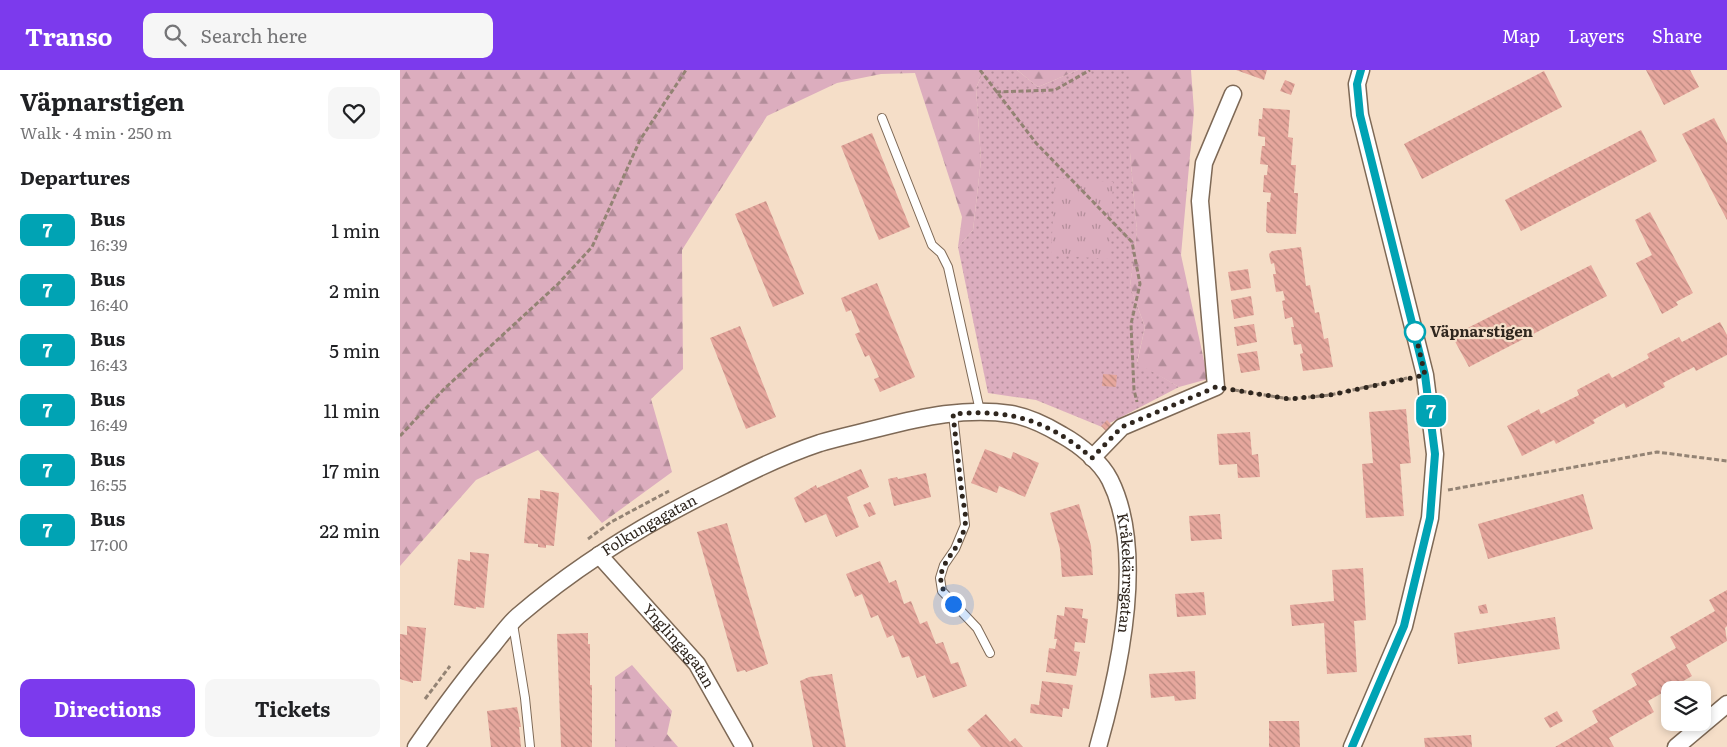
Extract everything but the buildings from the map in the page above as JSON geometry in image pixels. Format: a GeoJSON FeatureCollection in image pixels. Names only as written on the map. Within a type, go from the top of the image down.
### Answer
{"type":"FeatureCollection","features":[{"type":"Feature","properties":{"kind":"street"},"geometry":{"type":"LineString","coordinates":[[1352,747],[1364,724],[1404,626],[1426,539],[1433,493],[1435,454],[1425,375],[1360,115],[1357,84],[1361,70]]}},
{"type":"Feature","properties":{"kind":"street"},"geometry":{"type":"LineString","coordinates":[[1092,458],[1122,427],[1216,387],[1200,202],[1204,162],[1233,94]]}},
{"type":"Feature","properties":{"kind":"street","name":"Folkungagatan"},"geometry":{"type":"LineString","coordinates":[[416,747],[458,686],[512,622],[599,555],[653,522],[774,460],[822,442],[917,418],[980,412],[1014,415],[1047,426]]}},
{"type":"Feature","properties":{"kind":"street","name":"Kråkekärrsgatan"},"geometry":{"type":"LineString","coordinates":[[1047,426],[1072,441],[1092,458],[1109,478],[1121,511],[1126,548],[1126,608],[1114,689],[1098,747]]}},
{"type":"Feature","properties":{"kind":"street","name":"Ynglingagatan"},"geometry":{"type":"LineString","coordinates":[[599,555],[697,664],[744,747]]}},
{"type":"Feature","properties":{"kind":"street"},"geometry":{"type":"LineString","coordinates":[[1676,747],[1727,704]]}},
{"type":"Feature","properties":{"kind":"lane"},"geometry":{"type":"LineString","coordinates":[[882,118],[932,245],[941,253],[948,266],[980,412]]}},
{"type":"Feature","properties":{"kind":"lane"},"geometry":{"type":"LineString","coordinates":[[953,414],[965,524],[955,549],[944,565],[940,578],[942,591],[977,628],[990,653]]}},
{"type":"Feature","properties":{"kind":"lane"},"geometry":{"type":"LineString","coordinates":[[512,622],[525,698],[530,747]]}},
{"type":"Feature","properties":{"kind":"path"},"geometry":{"type":"LineString","coordinates":[[400,436],[444,389],[558,284],[592,247],[640,140],[686,70]]}},
{"type":"Feature","properties":{"kind":"path"},"geometry":{"type":"LineString","coordinates":[[980,70],[1036,144],[1132,242],[1140,284],[1131,324],[1134,390],[1140,418]]}},
{"type":"Feature","properties":{"kind":"path"},"geometry":{"type":"LineString","coordinates":[[996,92],[1055,90],[1090,70]]}},
{"type":"Feature","properties":{"kind":"path"},"geometry":{"type":"LineString","coordinates":[[1216,387],[1289,399],[1330,395],[1425,375]]}},
{"type":"Feature","properties":{"kind":"path"},"geometry":{"type":"LineString","coordinates":[[1433,493],[1657,452],[1727,461]]}},
{"type":"Feature","properties":{"kind":"green space"},"geometry":{"type":"Polygon","coordinates":[[[400,70],[984,70],[976,88],[981,160],[973,230],[958,247],[962,217],[915,73],[881,74],[837,83],[767,116],[682,250],[683,369],[651,399],[672,472],[602,523],[538,450],[476,480],[400,566],[400,70]]]}},
{"type":"Feature","properties":{"kind":"green space"},"geometry":{"type":"Polygon","coordinates":[[[984,70],[1017,70],[1038,87],[1078,70],[1130,70],[1130,153],[1137,232],[1130,286],[1145,327],[1137,362],[1179,387],[1102,427],[1036,400],[988,393],[958,247],[973,230],[981,160],[976,88],[984,70]]]}},
{"type":"Feature","properties":{"kind":"green space"},"geometry":{"type":"Polygon","coordinates":[[[1017,70],[1078,70],[1038,87],[1017,70]]]}},
{"type":"Feature","properties":{"kind":"green space"},"geometry":{"type":"Polygon","coordinates":[[[1130,70],[1191,70],[1194,111],[1181,255],[1208,379],[1179,387],[1137,363],[1145,327],[1130,286],[1137,232],[1130,153],[1130,70]]]}},
{"type":"Feature","properties":{"kind":"green space"},"geometry":{"type":"Polygon","coordinates":[[[1055,178],[1113,182],[1109,259],[1051,255],[1055,178]]]}},
{"type":"Feature","properties":{"kind":"green space"},"geometry":{"type":"Polygon","coordinates":[[[632,665],[672,711],[667,734],[678,747],[615,747],[615,677],[632,665]]]}},
{"type":"Feature","properties":{"kind":"bus line","name":"7"},"geometry":{"type":"LineString","coordinates":[[1352,747],[1364,724],[1404,626],[1426,539],[1435,472],[1432,424],[1425,375],[1360,115],[1357,84],[1361,70]]}},
{"type":"Feature","properties":{"kind":"place","name":"Väpnarstigen"},"geometry":{"type":"Point","coordinates":[1415,332]}},
{"type":"Feature","properties":{"kind":"route"},"geometry":{"type":"LineString","coordinates":[[953,604],[942,591],[940,578],[944,565],[955,549],[965,524],[953,414],[980,412],[1014,415],[1047,426],[1072,441],[1092,458],[1122,427],[1216,387],[1289,399],[1330,395],[1425,375],[1415,332]]}}]}
